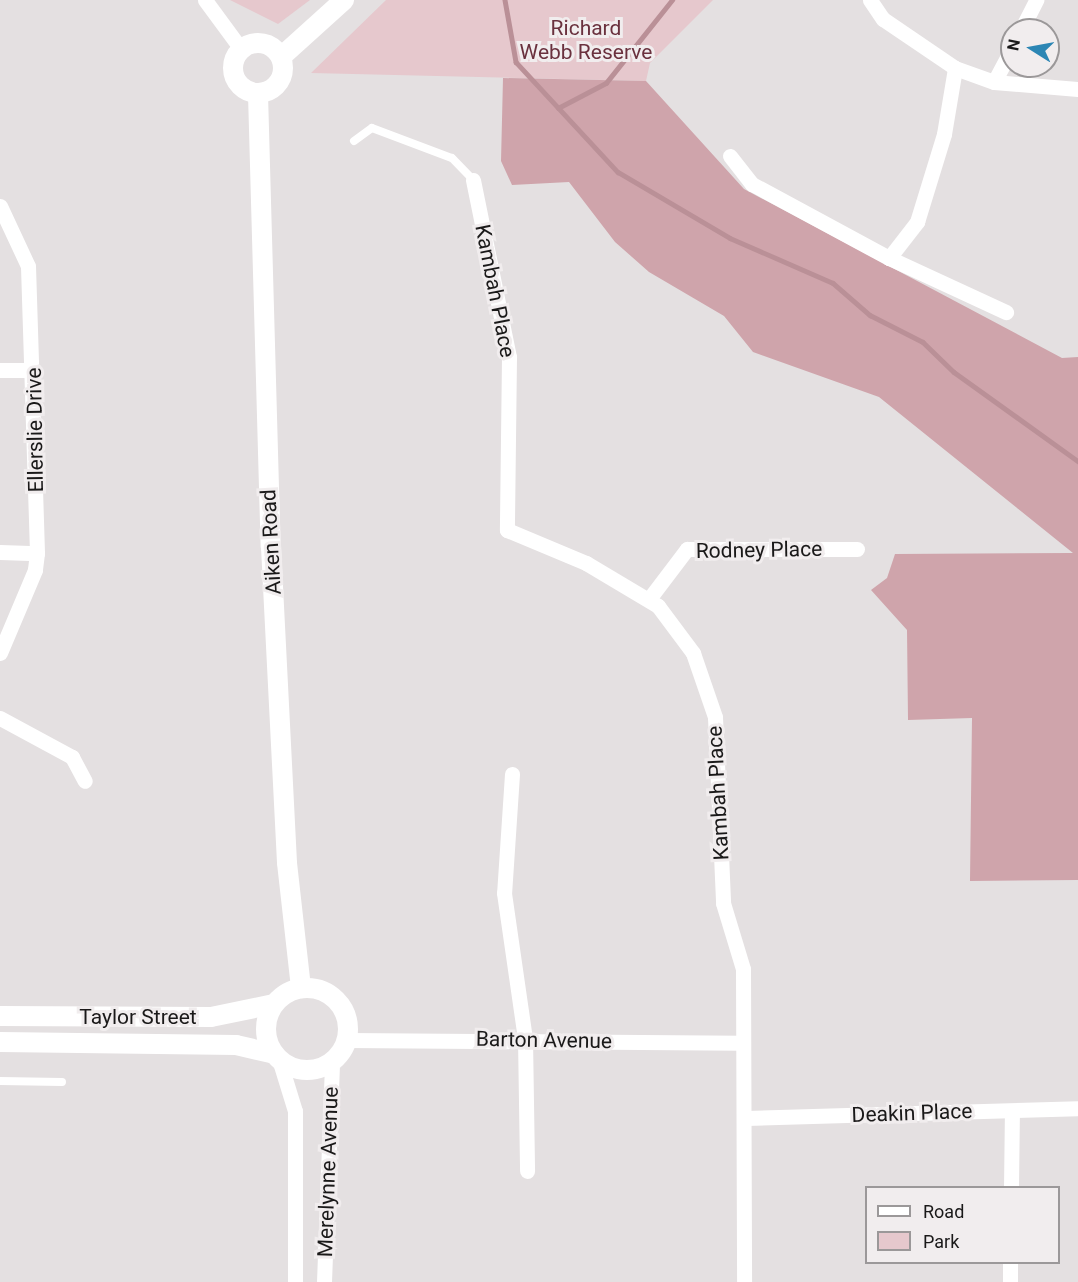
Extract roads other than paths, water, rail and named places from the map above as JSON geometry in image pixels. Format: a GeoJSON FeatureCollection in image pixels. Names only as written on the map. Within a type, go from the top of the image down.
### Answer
{"type":"FeatureCollection","features":[{"type":"Feature","properties":{"kind":"street"},"geometry":{"type":"LineString","coordinates":[[205,0],[241,49]]}},
{"type":"Feature","properties":{"kind":"street"},"geometry":{"type":"LineString","coordinates":[[241,49],[233,75],[243,89],[258,94],[278,84],[281,57],[344,0]]}},
{"type":"Feature","properties":{"kind":"street"},"geometry":{"type":"LineString","coordinates":[[870,0],[909,39],[955,68],[994,82],[1078,89]]}},
{"type":"Feature","properties":{"kind":"street"},"geometry":{"type":"LineString","coordinates":[[1027,18],[1036,0]]}},
{"type":"Feature","properties":{"kind":"street"},"geometry":{"type":"LineString","coordinates":[[241,49],[260,43],[281,57]]}},
{"type":"Feature","properties":{"kind":"street"},"geometry":{"type":"LineString","coordinates":[[889,258],[917,222],[944,134],[955,68]]}},
{"type":"Feature","properties":{"kind":"street"},"geometry":{"type":"LineString","coordinates":[[994,82],[1000,71]]}},
{"type":"Feature","properties":{"kind":"street","name":"Aiken Road"},"geometry":{"type":"LineString","coordinates":[[258,94],[271,547],[287,863],[301,988]]}},
{"type":"Feature","properties":{"kind":"street"},"geometry":{"type":"LineString","coordinates":[[730,156],[752,184],[889,258],[1006,312]]}},
{"type":"Feature","properties":{"kind":"street","name":"Kambah Place"},"geometry":{"type":"LineString","coordinates":[[473,180],[509,357],[507,530],[586,562],[649,599],[693,652],[715,717],[723,903],[743,969],[741,1043],[746,1118],[744,1282]]}},
{"type":"Feature","properties":{"kind":"street","name":"Ellerslie Drive"},"geometry":{"type":"LineString","coordinates":[[0,206],[28,266],[34,370],[37,553],[0,653]]}},
{"type":"Feature","properties":{"kind":"street"},"geometry":{"type":"LineString","coordinates":[[0,370],[34,370]]}},
{"type":"Feature","properties":{"kind":"street","name":"Rodney Place"},"geometry":{"type":"LineString","coordinates":[[649,599],[687,549],[857,549]]}},
{"type":"Feature","properties":{"kind":"street"},"geometry":{"type":"LineString","coordinates":[[0,552],[37,553]]}},
{"type":"Feature","properties":{"kind":"street"},"geometry":{"type":"LineString","coordinates":[[0,718],[72,757],[85,781]]}},
{"type":"Feature","properties":{"kind":"street"},"geometry":{"type":"LineString","coordinates":[[512,774],[504,893],[525,1038],[527,1171]]}},
{"type":"Feature","properties":{"kind":"street"},"geometry":{"type":"LineString","coordinates":[[301,988],[328,993],[339,1002],[349,1026],[347,1040],[332,1063],[305,1070],[277,1057],[266,1029],[274,1004],[301,988]]}},
{"type":"Feature","properties":{"kind":"street","name":"Taylor Street"},"geometry":{"type":"LineString","coordinates":[[0,1016],[211,1017],[274,1004]]}},
{"type":"Feature","properties":{"kind":"street","name":"Barton Avenue"},"geometry":{"type":"LineString","coordinates":[[347,1040],[525,1038],[741,1043]]}},
{"type":"Feature","properties":{"kind":"street","name":"Taylor Street"},"geometry":{"type":"LineString","coordinates":[[0,1042],[236,1045],[277,1057]]}},
{"type":"Feature","properties":{"kind":"street","name":"Merelynne Avenue"},"geometry":{"type":"LineString","coordinates":[[277,1057],[294,1111],[296,1282]]}},
{"type":"Feature","properties":{"kind":"street","name":"Merelynne Avenue"},"geometry":{"type":"LineString","coordinates":[[324,1282],[332,1063]]}},
{"type":"Feature","properties":{"kind":"street","name":"Deakin Place"},"geometry":{"type":"LineString","coordinates":[[746,1118],[1078,1108]]}},
{"type":"Feature","properties":{"kind":"street"},"geometry":{"type":"LineString","coordinates":[[1011,1186],[1012,1110]]}},
{"type":"Feature","properties":{"kind":"street"},"geometry":{"type":"LineString","coordinates":[[1010,1264],[1010,1282]]}},
{"type":"Feature","properties":{"kind":"lane"},"geometry":{"type":"LineString","coordinates":[[354,141],[372,128],[452,158],[473,180]]}},
{"type":"Feature","properties":{"kind":"lane"},"geometry":{"type":"LineString","coordinates":[[0,1080],[62,1082]]}},
{"type":"Feature","properties":{"kind":"waterway"},"geometry":{"type":"LineString","coordinates":[[505,0],[516,62],[618,172],[730,238],[833,283],[870,315],[923,342],[954,372],[1078,461]]}},
{"type":"Feature","properties":{"kind":"waterway"},"geometry":{"type":"LineString","coordinates":[[558,108],[606,83],[672,0]]}},
{"type":"Feature","properties":{"kind":"park label","name":"Richard Webb Reserve"},"geometry":{"type":"Point","coordinates":[586,40]}}]}
